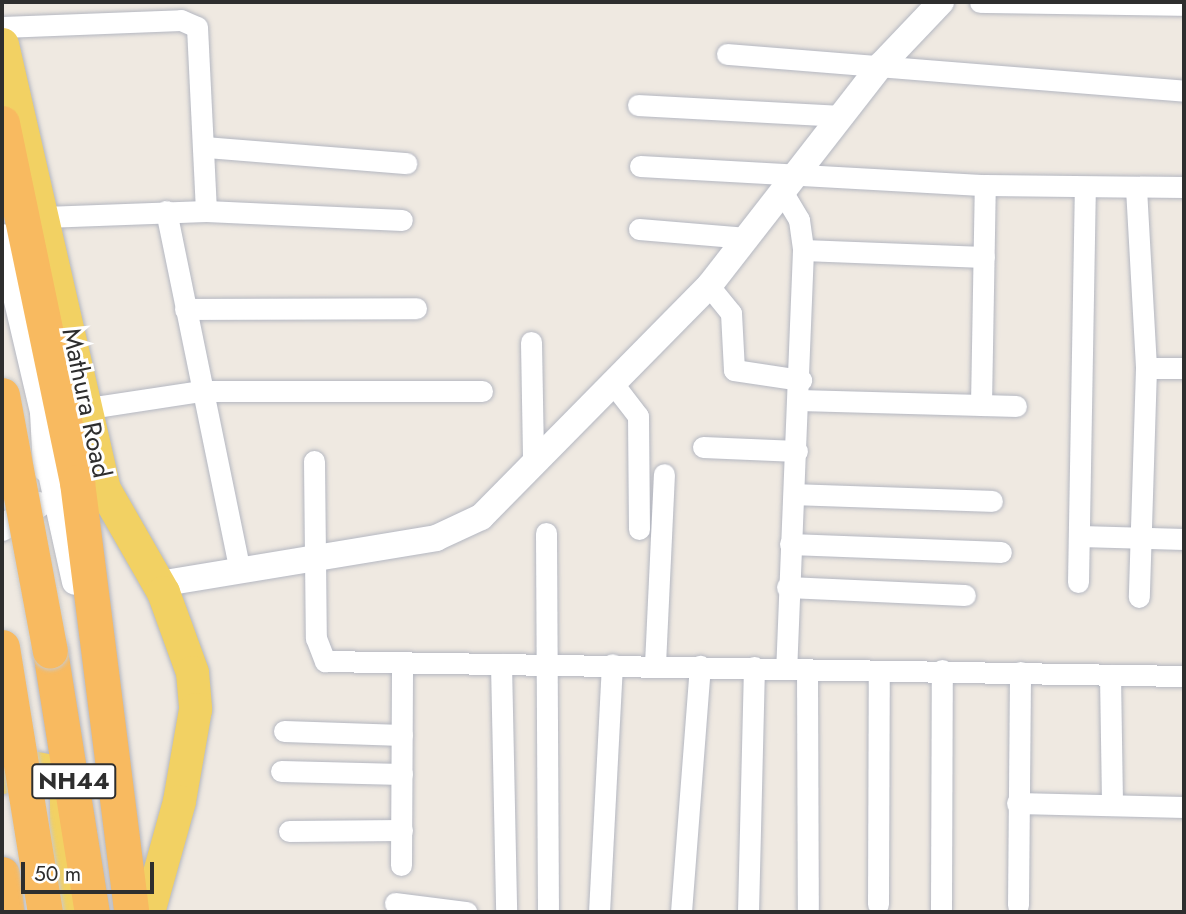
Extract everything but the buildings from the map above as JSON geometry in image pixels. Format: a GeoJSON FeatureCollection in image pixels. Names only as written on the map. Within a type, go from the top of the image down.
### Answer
{"type":"FeatureCollection","features":[{"type":"Feature","properties":{"kind":"highway"},"geometry":{"type":"LineString","coordinates":[[2,123],[77,482],[131,912]]}},
{"type":"Feature","properties":{"kind":"highway","name":"NH44"},"geometry":{"type":"LineString","coordinates":[[2,395],[76,787],[92,912]]}},
{"type":"Feature","properties":{"kind":"highway","name":"NH44"},"geometry":{"type":"LineString","coordinates":[[2,647],[45,912]]}},
{"type":"Feature","properties":{"kind":"highway"},"geometry":{"type":"LineString","coordinates":[[2,874],[7,912]]}},
{"type":"Feature","properties":{"kind":"main road","name":"Mathura Road"},"geometry":{"type":"LineString","coordinates":[[2,44],[89,408],[104,489],[159,584],[191,673],[195,709],[179,802],[148,912]]}},
{"type":"Feature","properties":{"kind":"main road"},"geometry":{"type":"LineString","coordinates":[[2,777],[31,767],[56,772],[66,795],[66,912]]}},
{"type":"Feature","properties":{"kind":"street"},"geometry":{"type":"LineString","coordinates":[[159,584],[239,566],[317,556],[457,531],[481,517],[533,460],[709,286],[881,65],[941,2]]}},
{"type":"Feature","properties":{"kind":"street"},"geometry":{"type":"LineString","coordinates":[[980,2],[1184,5]]}},
{"type":"Feature","properties":{"kind":"street"},"geometry":{"type":"LineString","coordinates":[[2,27],[190,22],[199,34],[206,211]]}},
{"type":"Feature","properties":{"kind":"street"},"geometry":{"type":"LineString","coordinates":[[727,54],[1184,91]]}},
{"type":"Feature","properties":{"kind":"street"},"geometry":{"type":"LineString","coordinates":[[638,105],[841,116]]}},
{"type":"Feature","properties":{"kind":"street"},"geometry":{"type":"LineString","coordinates":[[205,147],[405,163]]}},
{"type":"Feature","properties":{"kind":"street"},"geometry":{"type":"LineString","coordinates":[[640,166],[800,172],[985,186],[1184,187]]}},
{"type":"Feature","properties":{"kind":"street"},"geometry":{"type":"LineString","coordinates":[[981,405],[985,186]]}},
{"type":"Feature","properties":{"kind":"street"},"geometry":{"type":"LineString","coordinates":[[1078,582],[1085,188]]}},
{"type":"Feature","properties":{"kind":"street"},"geometry":{"type":"LineString","coordinates":[[1136,188],[1146,368],[1139,597]]}},
{"type":"Feature","properties":{"kind":"street"},"geometry":{"type":"LineString","coordinates":[[783,193],[799,220],[803,250],[801,390],[787,587],[796,668],[808,909]]}},
{"type":"Feature","properties":{"kind":"street"},"geometry":{"type":"LineString","coordinates":[[166,211],[200,391],[239,566]]}},
{"type":"Feature","properties":{"kind":"street"},"geometry":{"type":"LineString","coordinates":[[44,217],[206,211],[402,219]]}},
{"type":"Feature","properties":{"kind":"street"},"geometry":{"type":"LineString","coordinates":[[639,229],[747,238]]}},
{"type":"Feature","properties":{"kind":"street"},"geometry":{"type":"LineString","coordinates":[[2,237],[43,412],[46,451],[113,777]]}},
{"type":"Feature","properties":{"kind":"street"},"geometry":{"type":"LineString","coordinates":[[803,250],[984,257]]}},
{"type":"Feature","properties":{"kind":"street"},"geometry":{"type":"LineString","coordinates":[[709,286],[731,313],[738,374],[801,390],[1016,406]]}},
{"type":"Feature","properties":{"kind":"street"},"geometry":{"type":"LineString","coordinates":[[185,309],[416,308]]}},
{"type":"Feature","properties":{"kind":"street"},"geometry":{"type":"LineString","coordinates":[[531,342],[533,460]]}},
{"type":"Feature","properties":{"kind":"street"},"geometry":{"type":"LineString","coordinates":[[1146,368],[1184,368]]}},
{"type":"Feature","properties":{"kind":"street"},"geometry":{"type":"LineString","coordinates":[[611,381],[638,416],[639,529]]}},
{"type":"Feature","properties":{"kind":"street"},"geometry":{"type":"LineString","coordinates":[[89,408],[200,391],[482,391]]}},
{"type":"Feature","properties":{"kind":"street"},"geometry":{"type":"LineString","coordinates":[[703,447],[797,451]]}},
{"type":"Feature","properties":{"kind":"street"},"geometry":{"type":"LineString","coordinates":[[3,528],[43,498],[46,451]]}},
{"type":"Feature","properties":{"kind":"street"},"geometry":{"type":"LineString","coordinates":[[314,461],[320,659],[402,664],[654,664],[1184,676]]}},
{"type":"Feature","properties":{"kind":"street"},"geometry":{"type":"LineString","coordinates":[[654,664],[664,474]]}},
{"type":"Feature","properties":{"kind":"street"},"geometry":{"type":"LineString","coordinates":[[794,494],[992,501]]}},
{"type":"Feature","properties":{"kind":"street"},"geometry":{"type":"LineString","coordinates":[[546,533],[548,912]]}},
{"type":"Feature","properties":{"kind":"street"},"geometry":{"type":"LineString","coordinates":[[1080,536],[1184,539]]}},
{"type":"Feature","properties":{"kind":"street"},"geometry":{"type":"LineString","coordinates":[[790,544],[1000,552]]}},
{"type":"Feature","properties":{"kind":"street"},"geometry":{"type":"LineString","coordinates":[[787,587],[965,595]]}},
{"type":"Feature","properties":{"kind":"street"},"geometry":{"type":"LineString","coordinates":[[401,865],[402,664]]}},
{"type":"Feature","properties":{"kind":"street"},"geometry":{"type":"LineString","coordinates":[[500,664],[506,912]]}},
{"type":"Feature","properties":{"kind":"street"},"geometry":{"type":"LineString","coordinates":[[598,912],[612,664]]}},
{"type":"Feature","properties":{"kind":"street"},"geometry":{"type":"LineString","coordinates":[[681,912],[700,666]]}},
{"type":"Feature","properties":{"kind":"street"},"geometry":{"type":"LineString","coordinates":[[748,912],[754,667]]}},
{"type":"Feature","properties":{"kind":"street"},"geometry":{"type":"LineString","coordinates":[[941,909],[942,670]]}},
{"type":"Feature","properties":{"kind":"street"},"geometry":{"type":"LineString","coordinates":[[878,904],[879,671]]}},
{"type":"Feature","properties":{"kind":"street"},"geometry":{"type":"LineString","coordinates":[[1018,905],[1020,672]]}},
{"type":"Feature","properties":{"kind":"street"},"geometry":{"type":"LineString","coordinates":[[1110,675],[1112,804]]}},
{"type":"Feature","properties":{"kind":"street"},"geometry":{"type":"LineString","coordinates":[[284,731],[402,735]]}},
{"type":"Feature","properties":{"kind":"street"},"geometry":{"type":"LineString","coordinates":[[281,771],[402,774]]}},
{"type":"Feature","properties":{"kind":"street"},"geometry":{"type":"LineString","coordinates":[[1017,803],[1184,807]]}},
{"type":"Feature","properties":{"kind":"street"},"geometry":{"type":"LineString","coordinates":[[289,831],[402,830]]}},
{"type":"Feature","properties":{"kind":"street"},"geometry":{"type":"LineString","coordinates":[[395,903],[466,912]]}}]}
